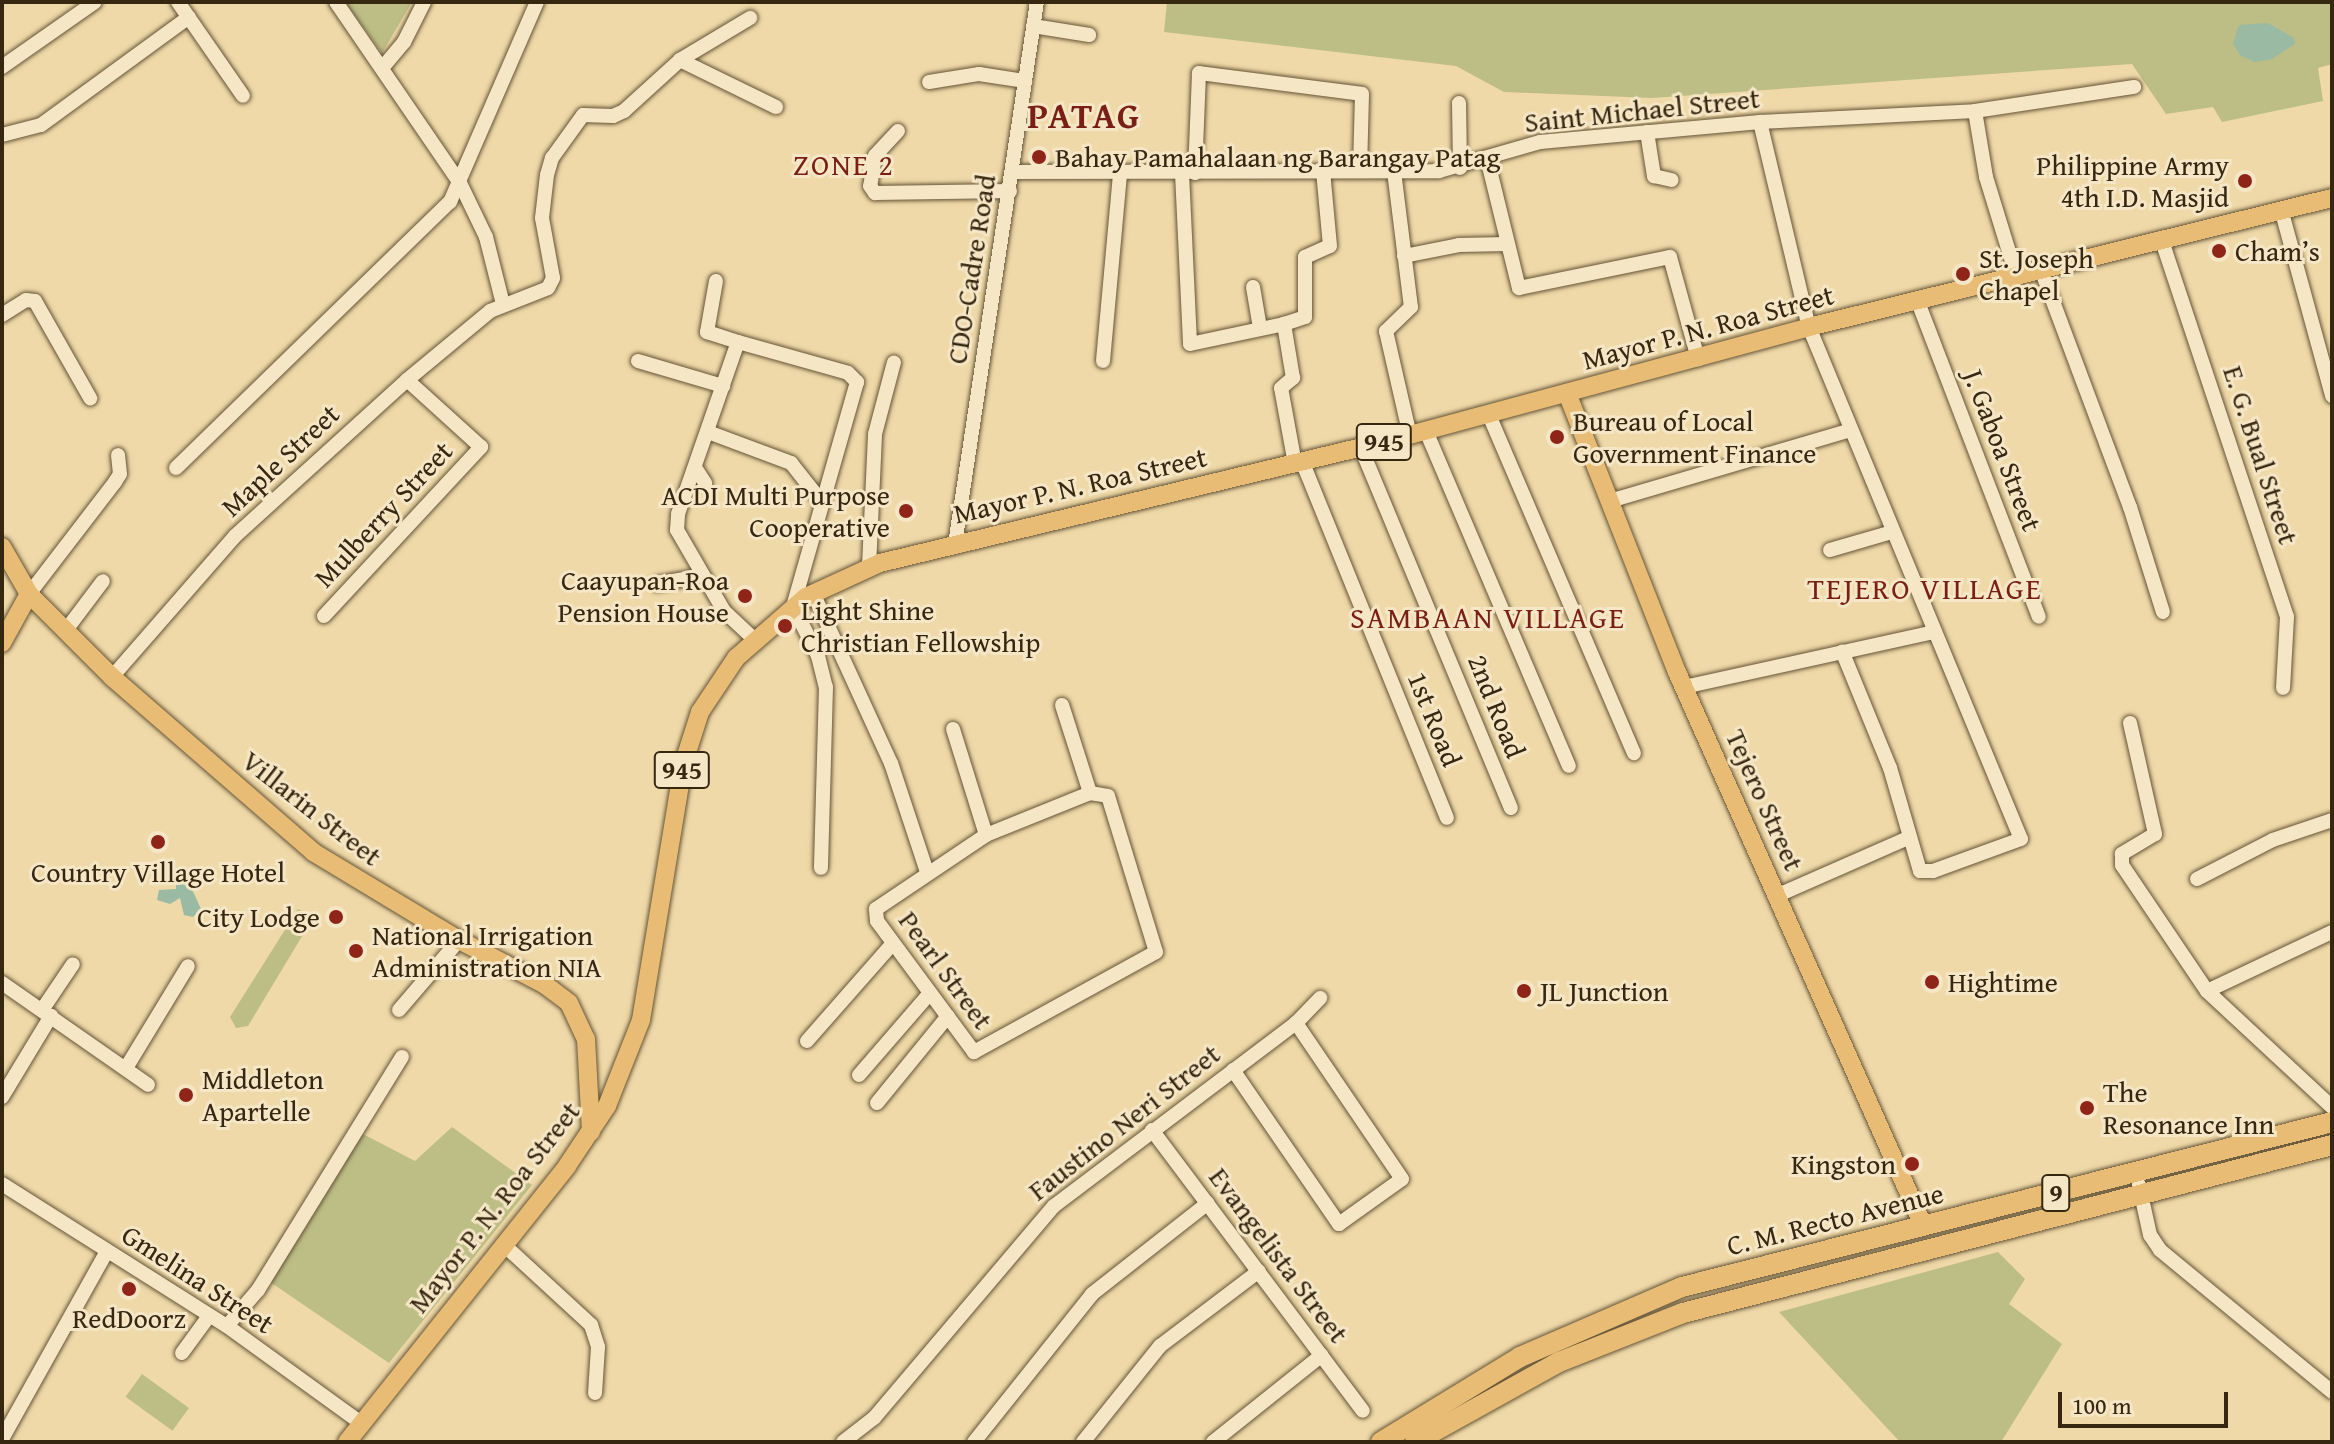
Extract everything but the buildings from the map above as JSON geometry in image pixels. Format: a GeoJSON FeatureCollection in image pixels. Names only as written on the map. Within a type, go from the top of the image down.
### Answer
{"type":"FeatureCollection","features":[{"type":"Feature","properties":{"kind":"highway","name":"C. M. Recto Avenue"},"geometry":{"type":"LineString","coordinates":[[1381,1442],[1441,1401],[1590,1323],[1682,1287],[2332,1122]]}},
{"type":"Feature","properties":{"kind":"highway","name":"C. M. Recto Avenue"},"geometry":{"type":"LineString","coordinates":[[1415,1442],[1559,1362],[1683,1313],[2332,1145]]}},
{"type":"Feature","properties":{"kind":"highway"},"geometry":{"type":"LineString","coordinates":[[1780,1261],[1786,1286]]}},
{"type":"Feature","properties":{"kind":"highway"},"geometry":{"type":"LineString","coordinates":[[1751,1268],[1757,1293]]}},
{"type":"Feature","properties":{"kind":"main road","name":"Mayor P. N. Roa Street"},"geometry":{"type":"LineString","coordinates":[[347,1442],[591,1132],[620,1079],[641,1020],[691,736],[718,682],[755,640],[793,606],[813,593],[869,567],[955,544],[1361,448],[1809,327],[2332,198]]}},
{"type":"Feature","properties":{"kind":"main road","name":"Tejero Street"},"geometry":{"type":"LineString","coordinates":[[1567,393],[1613,500],[1684,687],[1923,1225]]}},
{"type":"Feature","properties":{"kind":"main road","name":"Villarin Street"},"geometry":{"type":"LineString","coordinates":[[2,547],[29,594],[112,677],[313,852],[459,940],[544,984],[574,1011],[586,1039],[591,1132]]}},
{"type":"Feature","properties":{"kind":"main road"},"geometry":{"type":"LineString","coordinates":[[2,643],[29,594]]}},
{"type":"Feature","properties":{"kind":"street"},"geometry":{"type":"LineString","coordinates":[[2,67],[95,2]]}},
{"type":"Feature","properties":{"kind":"street"},"geometry":{"type":"LineString","coordinates":[[178,2],[243,96]]}},
{"type":"Feature","properties":{"kind":"street"},"geometry":{"type":"LineString","coordinates":[[336,2],[460,183],[486,237],[503,304],[544,292],[552,282],[542,218],[547,175],[576,123],[587,113],[613,116],[624,111],[680,60],[750,18]]}},
{"type":"Feature","properties":{"kind":"street"},"geometry":{"type":"LineString","coordinates":[[383,67],[404,42],[424,2]]}},
{"type":"Feature","properties":{"kind":"street"},"geometry":{"type":"LineString","coordinates":[[176,468],[428,229],[460,183],[537,2]]}},
{"type":"Feature","properties":{"kind":"street","name":"CDO-Cadre Road"},"geometry":{"type":"LineString","coordinates":[[955,544],[1037,2]]}},
{"type":"Feature","properties":{"kind":"street"},"geometry":{"type":"LineString","coordinates":[[2,135],[41,125],[189,17]]}},
{"type":"Feature","properties":{"kind":"street"},"geometry":{"type":"LineString","coordinates":[[1033,26],[1089,35]]}},
{"type":"Feature","properties":{"kind":"street"},"geometry":{"type":"LineString","coordinates":[[680,60],[776,107]]}},
{"type":"Feature","properties":{"kind":"street"},"geometry":{"type":"LineString","coordinates":[[1323,171],[1330,246],[1305,257],[1305,317],[1190,344],[1188,173],[1199,73],[1362,94],[1360,171]]}},
{"type":"Feature","properties":{"kind":"street"},"geometry":{"type":"LineString","coordinates":[[929,82],[979,74],[1025,81]]}},
{"type":"Feature","properties":{"kind":"street","name":"Saint Michael Street"},"geometry":{"type":"LineString","coordinates":[[1013,172],[1188,173],[1460,168],[1540,142],[1760,122],[1975,111],[2134,87]]}},
{"type":"Feature","properties":{"kind":"street"},"geometry":{"type":"LineString","coordinates":[[1459,103],[1460,168]]}},
{"type":"Feature","properties":{"kind":"street"},"geometry":{"type":"LineString","coordinates":[[1975,111],[1986,177],[2017,278]]}},
{"type":"Feature","properties":{"kind":"street"},"geometry":{"type":"LineString","coordinates":[[1760,122],[1809,327],[1848,431],[2021,839],[1928,873],[1918,867],[1890,768],[1842,651]]}},
{"type":"Feature","properties":{"kind":"street"},"geometry":{"type":"LineString","coordinates":[[898,131],[875,156],[870,186],[875,193],[1010,191]]}},
{"type":"Feature","properties":{"kind":"street"},"geometry":{"type":"LineString","coordinates":[[1647,132],[1654,176],[1672,180]]}},
{"type":"Feature","properties":{"kind":"street"},"geometry":{"type":"LineString","coordinates":[[1487,158],[1517,286],[1524,289],[1670,257],[1698,359]]}},
{"type":"Feature","properties":{"kind":"street"},"geometry":{"type":"LineString","coordinates":[[1394,171],[1409,313],[1386,331],[1418,433],[1569,766]]}},
{"type":"Feature","properties":{"kind":"street"},"geometry":{"type":"LineString","coordinates":[[1103,361],[1120,173]]}},
{"type":"Feature","properties":{"kind":"street"},"geometry":{"type":"LineString","coordinates":[[2281,209],[2332,396]]}},
{"type":"Feature","properties":{"kind":"street","name":"E. G. Bual Street"},"geometry":{"type":"LineString","coordinates":[[2162,241],[2287,617],[2283,688]]}},
{"type":"Feature","properties":{"kind":"street"},"geometry":{"type":"LineString","coordinates":[[1404,256],[1459,245],[1507,244]]}},
{"type":"Feature","properties":{"kind":"street"},"geometry":{"type":"LineString","coordinates":[[2042,272],[2130,507],[2163,612]]}},
{"type":"Feature","properties":{"kind":"street"},"geometry":{"type":"LineString","coordinates":[[716,281],[707,332],[855,378],[857,392],[821,501],[793,606],[818,656],[826,687],[821,868]]}},
{"type":"Feature","properties":{"kind":"street"},"geometry":{"type":"LineString","coordinates":[[1253,287],[1260,328]]}},
{"type":"Feature","properties":{"kind":"street"},"geometry":{"type":"LineString","coordinates":[[2,315],[20,302],[35,301],[90,398]]}},
{"type":"Feature","properties":{"kind":"street","name":"J. Gaboa Street"},"geometry":{"type":"LineString","coordinates":[[1918,302],[2039,617]]}},
{"type":"Feature","properties":{"kind":"street","name":"Maple Street"},"geometry":{"type":"LineString","coordinates":[[112,677],[235,536],[407,380],[503,304]]}},
{"type":"Feature","properties":{"kind":"street","name":"1st Road"},"geometry":{"type":"LineString","coordinates":[[1284,324],[1293,378],[1281,388],[1299,462],[1447,818]]}},
{"type":"Feature","properties":{"kind":"street"},"geometry":{"type":"LineString","coordinates":[[738,342],[678,514],[677,530],[700,576],[724,611],[755,640]]}},
{"type":"Feature","properties":{"kind":"street"},"geometry":{"type":"LineString","coordinates":[[638,361],[723,386]]}},
{"type":"Feature","properties":{"kind":"street"},"geometry":{"type":"LineString","coordinates":[[869,567],[875,434],[894,362]]}},
{"type":"Feature","properties":{"kind":"street","name":"Mulberry Street"},"geometry":{"type":"LineString","coordinates":[[324,616],[481,447],[407,380]]}},
{"type":"Feature","properties":{"kind":"street"},"geometry":{"type":"LineString","coordinates":[[1489,415],[1634,753]]}},
{"type":"Feature","properties":{"kind":"street"},"geometry":{"type":"LineString","coordinates":[[1613,500],[1848,431]]}},
{"type":"Feature","properties":{"kind":"street"},"geometry":{"type":"LineString","coordinates":[[708,432],[791,463],[821,501]]}},
{"type":"Feature","properties":{"kind":"street","name":"2nd Road"},"geometry":{"type":"LineString","coordinates":[[1361,448],[1511,808]]}},
{"type":"Feature","properties":{"kind":"street"},"geometry":{"type":"LineString","coordinates":[[29,594],[115,482],[120,474],[118,455]]}},
{"type":"Feature","properties":{"kind":"street"},"geometry":{"type":"LineString","coordinates":[[696,469],[705,483]]}},
{"type":"Feature","properties":{"kind":"street"},"geometry":{"type":"LineString","coordinates":[[1830,550],[1892,532]]}},
{"type":"Feature","properties":{"kind":"street"},"geometry":{"type":"LineString","coordinates":[[657,584],[700,576]]}},
{"type":"Feature","properties":{"kind":"street"},"geometry":{"type":"LineString","coordinates":[[66,630],[103,581]]}},
{"type":"Feature","properties":{"kind":"street"},"geometry":{"type":"LineString","coordinates":[[813,593],[891,763],[927,872]]}},
{"type":"Feature","properties":{"kind":"street"},"geometry":{"type":"LineString","coordinates":[[1684,687],[1934,632]]}},
{"type":"Feature","properties":{"kind":"street"},"geometry":{"type":"LineString","coordinates":[[1062,705],[1090,793]]}},
{"type":"Feature","properties":{"kind":"street"},"geometry":{"type":"LineString","coordinates":[[2130,723],[2155,834],[2122,854],[2122,865],[2207,991],[2332,1107]]}},
{"type":"Feature","properties":{"kind":"street"},"geometry":{"type":"LineString","coordinates":[[953,729],[986,835]]}},
{"type":"Feature","properties":{"kind":"street","name":"Pearl Street"},"geometry":{"type":"LineString","coordinates":[[1090,793],[1108,796],[1156,952],[978,1052],[930,993],[874,915],[876,909],[927,872],[986,835],[1090,793]]}},
{"type":"Feature","properties":{"kind":"street"},"geometry":{"type":"LineString","coordinates":[[2197,879],[2273,840],[2332,820]]}},
{"type":"Feature","properties":{"kind":"street"},"geometry":{"type":"LineString","coordinates":[[1778,895],[1910,837]]}},
{"type":"Feature","properties":{"kind":"street"},"geometry":{"type":"LineString","coordinates":[[2207,991],[2332,932]]}},
{"type":"Feature","properties":{"kind":"street"},"geometry":{"type":"LineString","coordinates":[[399,1010],[459,940]]}},
{"type":"Feature","properties":{"kind":"street"},"geometry":{"type":"LineString","coordinates":[[807,1041],[893,943]]}},
{"type":"Feature","properties":{"kind":"street"},"geometry":{"type":"LineString","coordinates":[[2,1097],[73,964]]}},
{"type":"Feature","properties":{"kind":"street"},"geometry":{"type":"LineString","coordinates":[[126,1068],[188,966]]}},
{"type":"Feature","properties":{"kind":"street"},"geometry":{"type":"LineString","coordinates":[[2,983],[148,1085]]}},
{"type":"Feature","properties":{"kind":"street"},"geometry":{"type":"LineString","coordinates":[[859,1075],[930,993]]}},
{"type":"Feature","properties":{"kind":"street","name":"Faustino Neri Street"},"geometry":{"type":"LineString","coordinates":[[849,1441],[874,1418],[1023,1238],[1054,1206],[1296,1023],[1320,998]]}},
{"type":"Feature","properties":{"kind":"street"},"geometry":{"type":"LineString","coordinates":[[877,1103],[948,1016]]}},
{"type":"Feature","properties":{"kind":"street"},"geometry":{"type":"LineString","coordinates":[[1233,1070],[1339,1224],[1402,1179],[1296,1023]]}},
{"type":"Feature","properties":{"kind":"street"},"geometry":{"type":"LineString","coordinates":[[227,1326],[258,1290],[402,1057]]}},
{"type":"Feature","properties":{"kind":"street","name":"Evangelista Street"},"geometry":{"type":"LineString","coordinates":[[1152,1130],[1363,1411]]}},
{"type":"Feature","properties":{"kind":"street"},"geometry":{"type":"LineString","coordinates":[[2137,1173],[2150,1235],[2160,1250],[2332,1392]]}},
{"type":"Feature","properties":{"kind":"street","name":"Gmelina Street"},"geometry":{"type":"LineString","coordinates":[[2,1184],[227,1326],[361,1423]]}},
{"type":"Feature","properties":{"kind":"street"},"geometry":{"type":"LineString","coordinates":[[974,1442],[1092,1294],[1208,1203]]}},
{"type":"Feature","properties":{"kind":"street"},"geometry":{"type":"LineString","coordinates":[[503,1244],[591,1325],[598,1347],[595,1393]]}},
{"type":"Feature","properties":{"kind":"street"},"geometry":{"type":"LineString","coordinates":[[2,1439],[107,1251]]}},
{"type":"Feature","properties":{"kind":"street"},"geometry":{"type":"LineString","coordinates":[[1083,1442],[1160,1346],[1259,1271]]}},
{"type":"Feature","properties":{"kind":"street"},"geometry":{"type":"LineString","coordinates":[[182,1353],[209,1316]]}},
{"type":"Feature","properties":{"kind":"street"},"geometry":{"type":"LineString","coordinates":[[1213,1442],[1322,1355]]}},
{"type":"Feature","properties":{"kind":"green space"},"geometry":{"type":"Polygon","coordinates":[[[345,2],[412,2],[382,53],[345,2]]]}},
{"type":"Feature","properties":{"kind":"green space"},"geometry":{"type":"Polygon","coordinates":[[[1167,2],[2332,2],[2332,64],[2318,68],[2323,101],[2222,122],[2213,107],[2166,114],[2132,64],[1652,98],[1504,92],[1456,66],[1164,32],[1167,2]]]}},
{"type":"Feature","properties":{"kind":"green space"},"geometry":{"type":"Polygon","coordinates":[[[298,909],[313,918],[248,1026],[236,1028],[230,1017],[298,909]]]}},
{"type":"Feature","properties":{"kind":"green space"},"geometry":{"type":"Polygon","coordinates":[[[452,1127],[532,1185],[389,1363],[270,1282],[359,1132],[415,1161],[452,1127]]]}},
{"type":"Feature","properties":{"kind":"green space"},"geometry":{"type":"Polygon","coordinates":[[[1998,1252],[2025,1279],[2009,1304],[2062,1344],[2001,1442],[1900,1442],[1779,1312],[1998,1252]]]}},
{"type":"Feature","properties":{"kind":"green space"},"geometry":{"type":"Polygon","coordinates":[[[142,1374],[189,1408],[172,1431],[126,1397],[142,1374]]]}},
{"type":"Feature","properties":{"kind":"shaded area"},"geometry":{"type":"Polygon","coordinates":[[[2268,23],[2294,38],[2295,44],[2270,60],[2254,62],[2240,55],[2233,43],[2239,25],[2268,23]]]}},
{"type":"Feature","properties":{"kind":"shaded area"},"geometry":{"type":"Polygon","coordinates":[[[185,874],[201,909],[193,917],[184,915],[180,898],[170,904],[157,900],[159,890],[176,889],[176,879],[185,874]]]}},
{"type":"Feature","properties":{"kind":"place","name":"Bahay Pamahalaan ng Barangay Patag"},"geometry":{"type":"Point","coordinates":[1039,157]}},
{"type":"Feature","properties":{"kind":"place","name":"Philippine Army 4th I.D. Masjid"},"geometry":{"type":"Point","coordinates":[2245,181]}},
{"type":"Feature","properties":{"kind":"place","name":"Cham’s"},"geometry":{"type":"Point","coordinates":[2219,251]}},
{"type":"Feature","properties":{"kind":"place","name":"St. Joseph Chapel"},"geometry":{"type":"Point","coordinates":[1963,274]}},
{"type":"Feature","properties":{"kind":"place","name":"Bureau of Local Government Finance"},"geometry":{"type":"Point","coordinates":[1557,437]}},
{"type":"Feature","properties":{"kind":"place","name":"ACDI Multi Purpose Cooperative"},"geometry":{"type":"Point","coordinates":[906,511]}},
{"type":"Feature","properties":{"kind":"place","name":"Caayupan-Roa Pension House"},"geometry":{"type":"Point","coordinates":[745,596]}},
{"type":"Feature","properties":{"kind":"place","name":"Light Shine Christian Fellowship"},"geometry":{"type":"Point","coordinates":[785,626]}},
{"type":"Feature","properties":{"kind":"place","name":"Country Village Hotel"},"geometry":{"type":"Point","coordinates":[158,842]}},
{"type":"Feature","properties":{"kind":"place","name":"City Lodge"},"geometry":{"type":"Point","coordinates":[336,917]}},
{"type":"Feature","properties":{"kind":"place","name":"National Irrigation Administration NIA"},"geometry":{"type":"Point","coordinates":[356,951]}},
{"type":"Feature","properties":{"kind":"place","name":"Hightime"},"geometry":{"type":"Point","coordinates":[1932,982]}},
{"type":"Feature","properties":{"kind":"place","name":"JL Junction"},"geometry":{"type":"Point","coordinates":[1524,991]}},
{"type":"Feature","properties":{"kind":"place","name":"Middleton Apartelle"},"geometry":{"type":"Point","coordinates":[186,1095]}},
{"type":"Feature","properties":{"kind":"place","name":"The Resonance Inn"},"geometry":{"type":"Point","coordinates":[2087,1108]}},
{"type":"Feature","properties":{"kind":"place","name":"Kingston"},"geometry":{"type":"Point","coordinates":[1912,1164]}},
{"type":"Feature","properties":{"kind":"place","name":"RedDoorz"},"geometry":{"type":"Point","coordinates":[129,1289]}},
{"type":"Feature","properties":{"kind":"district","name":"PATAG"},"geometry":{"type":"Point","coordinates":[1084,115]}},
{"type":"Feature","properties":{"kind":"district","name":"ZONE 2"},"geometry":{"type":"Point","coordinates":[844,164]}},
{"type":"Feature","properties":{"kind":"district","name":"TEJERO VILLAGE"},"geometry":{"type":"Point","coordinates":[1925,588]}},
{"type":"Feature","properties":{"kind":"district","name":"SAMBAAN VILLAGE"},"geometry":{"type":"Point","coordinates":[1488,617]}}]}
